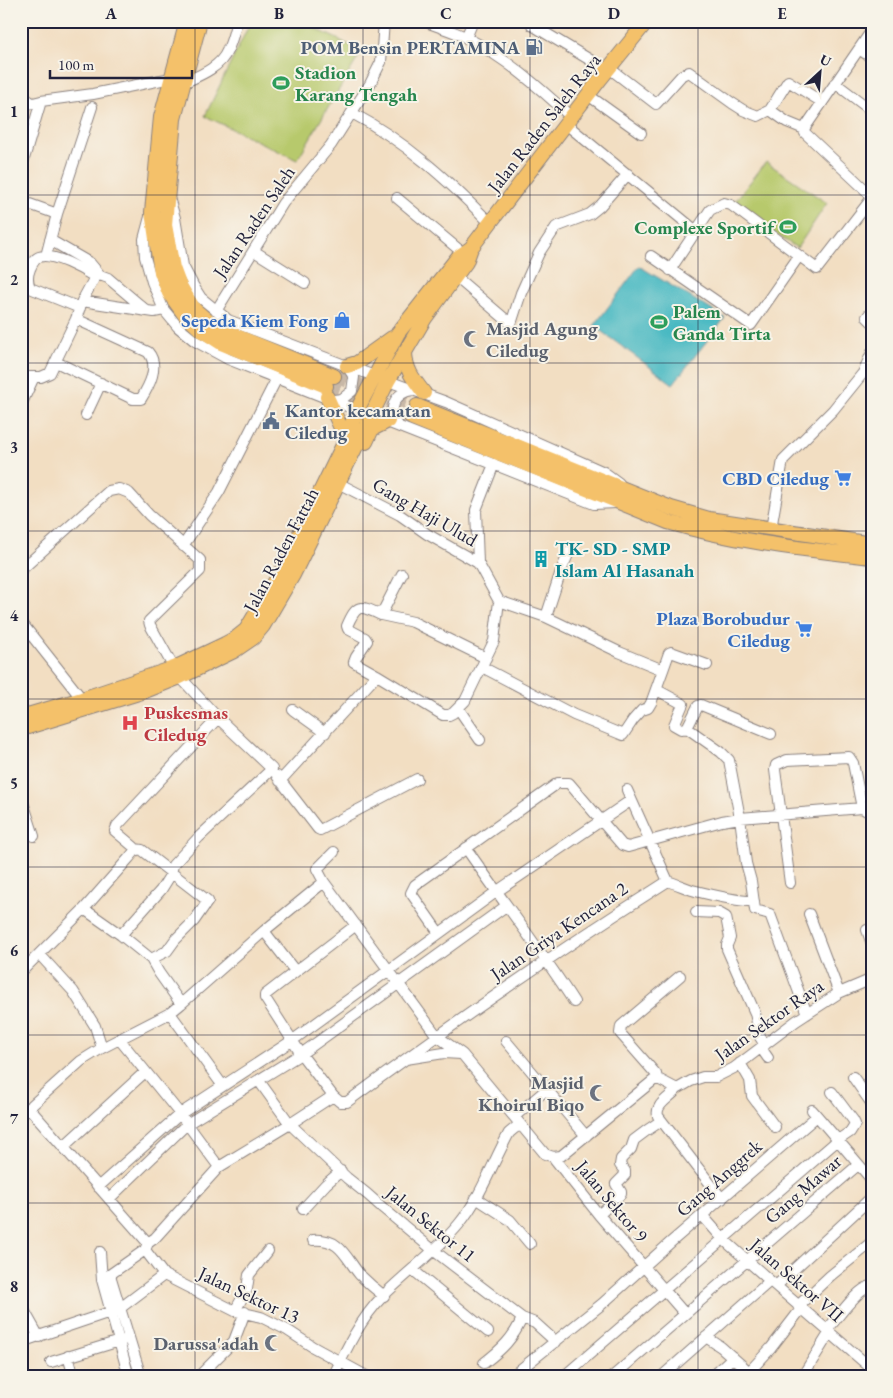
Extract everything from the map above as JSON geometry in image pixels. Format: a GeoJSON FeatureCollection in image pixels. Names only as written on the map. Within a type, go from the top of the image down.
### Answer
{"type":"FeatureCollection","features":[{"type":"Feature","properties":{"kind":"main road"},"geometry":{"type":"LineString","coordinates":[[187,21],[177,80],[165,225],[173,268],[179,284],[194,309],[208,320],[330,390],[346,439]]}},
{"type":"Feature","properties":{"kind":"main road"},"geometry":{"type":"LineString","coordinates":[[200,21],[161,117],[152,212],[161,272],[169,293],[184,314],[201,330],[221,342],[330,390]]}},
{"type":"Feature","properties":{"kind":"main road","name":"Jalan Raden Saleh Raya"},"geometry":{"type":"LineString","coordinates":[[357,410],[398,333],[442,276],[458,257],[467,251],[490,223],[568,120],[647,21]]}},
{"type":"Feature","properties":{"kind":"main road","name":"Jalan Raden Saleh Raya"},"geometry":{"type":"LineString","coordinates":[[371,415],[388,381],[425,318],[466,262],[467,251]]}},
{"type":"Feature","properties":{"kind":"main road"},"geometry":{"type":"LineString","coordinates":[[347,366],[357,363],[398,333]]}},
{"type":"Feature","properties":{"kind":"main road"},"geometry":{"type":"LineString","coordinates":[[405,351],[405,363],[418,392]]}},
{"type":"Feature","properties":{"kind":"main road","name":"Jalan Raden Fattah"},"geometry":{"type":"LineString","coordinates":[[288,573],[357,410]]}},
{"type":"Feature","properties":{"kind":"main road"},"geometry":{"type":"LineString","coordinates":[[872,544],[709,519],[671,508],[414,412],[668,522],[751,542],[872,557]]}},
{"type":"Feature","properties":{"kind":"main road","name":"Jalan Raden Fattah"},"geometry":{"type":"LineString","coordinates":[[21,729],[145,691],[236,638],[246,630],[288,573],[338,483],[371,415]]}},
{"type":"Feature","properties":{"kind":"main road"},"geometry":{"type":"LineString","coordinates":[[347,465],[359,457],[372,429],[393,423]]}},
{"type":"Feature","properties":{"kind":"main road","name":"Jalan Raden Fattah"},"geometry":{"type":"LineString","coordinates":[[21,717],[177,672]]}},
{"type":"Feature","properties":{"kind":"street"},"geometry":{"type":"LineString","coordinates":[[21,95],[31,103],[177,80],[210,69],[227,53],[238,21]]}},
{"type":"Feature","properties":{"kind":"street","name":"Jalan Raden Saleh"},"geometry":{"type":"LineString","coordinates":[[216,312],[283,203],[331,145],[370,84],[381,62],[384,21]]}},
{"type":"Feature","properties":{"kind":"street"},"geometry":{"type":"LineString","coordinates":[[424,21],[466,38],[505,61],[545,92],[568,120],[628,174],[695,230]]}},
{"type":"Feature","properties":{"kind":"street"},"geometry":{"type":"LineString","coordinates":[[466,38],[473,21]]}},
{"type":"Feature","properties":{"kind":"street"},"geometry":{"type":"LineString","coordinates":[[532,25],[608,69],[657,104],[682,75],[690,72],[743,110],[758,116],[770,110],[788,81],[822,102]]}},
{"type":"Feature","properties":{"kind":"street"},"geometry":{"type":"LineString","coordinates":[[804,129],[872,30]]}},
{"type":"Feature","properties":{"kind":"street"},"geometry":{"type":"LineString","coordinates":[[859,49],[872,58]]}},
{"type":"Feature","properties":{"kind":"street"},"geometry":{"type":"LineString","coordinates":[[835,83],[872,111]]}},
{"type":"Feature","properties":{"kind":"street"},"geometry":{"type":"LineString","coordinates":[[588,95],[641,133]]}},
{"type":"Feature","properties":{"kind":"street"},"geometry":{"type":"LineString","coordinates":[[21,169],[31,103]]}},
{"type":"Feature","properties":{"kind":"street"},"geometry":{"type":"LineString","coordinates":[[46,256],[57,214],[92,107]]}},
{"type":"Feature","properties":{"kind":"street"},"geometry":{"type":"LineString","coordinates":[[670,270],[710,210],[724,203],[731,205],[817,269],[872,197],[805,133],[804,129],[787,122],[770,110]]}},
{"type":"Feature","properties":{"kind":"street"},"geometry":{"type":"LineString","coordinates":[[352,113],[381,128],[427,163],[490,223]]}},
{"type":"Feature","properties":{"kind":"street"},"geometry":{"type":"LineString","coordinates":[[456,277],[511,324],[524,285],[539,253],[556,227],[590,214],[600,206],[628,174]]}},
{"type":"Feature","properties":{"kind":"street"},"geometry":{"type":"LineString","coordinates":[[168,197],[175,218],[184,266],[194,287],[201,298],[228,320],[418,392],[604,472],[632,493]]}},
{"type":"Feature","properties":{"kind":"street"},"geometry":{"type":"LineString","coordinates":[[397,198],[467,251]]}},
{"type":"Feature","properties":{"kind":"street"},"geometry":{"type":"LineString","coordinates":[[21,201],[57,214]]}},
{"type":"Feature","properties":{"kind":"street"},"geometry":{"type":"LineString","coordinates":[[152,212],[144,240],[145,257],[152,282],[164,310],[195,341],[228,359],[277,378],[330,390],[357,410],[594,504],[622,503]]}},
{"type":"Feature","properties":{"kind":"street"},"geometry":{"type":"LineString","coordinates":[[50,240],[90,263],[97,276]]}},
{"type":"Feature","properties":{"kind":"street"},"geometry":{"type":"LineString","coordinates":[[254,251],[305,283]]}},
{"type":"Feature","properties":{"kind":"street"},"geometry":{"type":"LineString","coordinates":[[147,311],[108,278],[97,276],[46,256],[38,257],[34,260],[25,283],[36,292],[81,305],[157,312],[164,310]]}},
{"type":"Feature","properties":{"kind":"street"},"geometry":{"type":"LineString","coordinates":[[650,256],[751,325],[799,256]]}},
{"type":"Feature","properties":{"kind":"street"},"geometry":{"type":"LineString","coordinates":[[21,377],[34,378],[50,373],[81,305],[97,276]]}},
{"type":"Feature","properties":{"kind":"street"},"geometry":{"type":"LineString","coordinates":[[872,311],[867,317],[872,322]]}},
{"type":"Feature","properties":{"kind":"street"},"geometry":{"type":"LineString","coordinates":[[56,362],[133,399],[140,399],[153,374],[154,361],[148,352],[76,319]]}},
{"type":"Feature","properties":{"kind":"street"},"geometry":{"type":"LineString","coordinates":[[771,530],[783,460],[833,410],[857,381],[863,373],[872,352]]}},
{"type":"Feature","properties":{"kind":"street"},"geometry":{"type":"LineString","coordinates":[[330,390],[342,399],[352,391],[354,377],[347,366]]}},
{"type":"Feature","properties":{"kind":"street"},"geometry":{"type":"LineString","coordinates":[[21,405],[34,378]]}},
{"type":"Feature","properties":{"kind":"street"},"geometry":{"type":"LineString","coordinates":[[183,546],[219,492],[277,378]]}},
{"type":"Feature","properties":{"kind":"street"},"geometry":{"type":"LineString","coordinates":[[86,415],[101,383]]}},
{"type":"Feature","properties":{"kind":"street"},"geometry":{"type":"LineString","coordinates":[[393,423],[394,403],[403,392],[418,392]]}},
{"type":"Feature","properties":{"kind":"street"},"geometry":{"type":"LineString","coordinates":[[478,563],[476,510],[494,464]]}},
{"type":"Feature","properties":{"kind":"street","name":"Gang Haji Ulud"},"geometry":{"type":"LineString","coordinates":[[338,483],[400,515],[427,534],[478,563],[499,602]]}},
{"type":"Feature","properties":{"kind":"street"},"geometry":{"type":"LineString","coordinates":[[21,570],[108,491],[114,489],[129,493],[149,515],[200,560],[200,571],[149,621],[150,625],[177,672],[218,718],[272,769],[318,829],[320,830],[417,779]]}},
{"type":"Feature","properties":{"kind":"street"},"geometry":{"type":"LineString","coordinates":[[546,617],[561,571],[570,552]]}},
{"type":"Feature","properties":{"kind":"street"},"geometry":{"type":"LineString","coordinates":[[381,615],[402,574]]}},
{"type":"Feature","properties":{"kind":"street"},"geometry":{"type":"LineString","coordinates":[[663,670],[619,652],[546,617],[499,602],[494,641],[484,663],[465,701],[449,715],[443,715],[354,662],[367,641],[348,629],[347,626],[355,610],[360,607],[381,615],[413,622],[484,663],[574,715],[623,735],[642,710],[648,708],[656,690],[669,653],[671,652],[707,665]]}},
{"type":"Feature","properties":{"kind":"street"},"geometry":{"type":"LineString","coordinates":[[21,622],[82,700]]}},
{"type":"Feature","properties":{"kind":"street"},"geometry":{"type":"LineString","coordinates":[[280,781],[376,676]]}},
{"type":"Feature","properties":{"kind":"street"},"geometry":{"type":"LineString","coordinates":[[656,690],[682,704],[674,725],[682,729],[687,728],[721,752],[729,760],[756,911],[770,914],[807,1014]]}},
{"type":"Feature","properties":{"kind":"street"},"geometry":{"type":"LineString","coordinates":[[687,728],[698,706],[701,705],[771,734]]}},
{"type":"Feature","properties":{"kind":"street"},"geometry":{"type":"LineString","coordinates":[[458,708],[480,740]]}},
{"type":"Feature","properties":{"kind":"street"},"geometry":{"type":"LineString","coordinates":[[293,710],[325,733]]}},
{"type":"Feature","properties":{"kind":"street"},"geometry":{"type":"LineString","coordinates":[[151,959],[167,951],[194,921],[208,901],[142,850],[135,849],[115,831],[117,826],[218,718]]}},
{"type":"Feature","properties":{"kind":"street"},"geometry":{"type":"LineString","coordinates":[[790,884],[775,770],[776,765],[787,760],[849,757],[853,763],[862,808]]}},
{"type":"Feature","properties":{"kind":"street"},"geometry":{"type":"LineString","coordinates":[[121,935],[161,890],[171,874],[173,865],[198,837],[272,769]]}},
{"type":"Feature","properties":{"kind":"street"},"geometry":{"type":"LineString","coordinates":[[439,933],[411,893],[414,885],[558,783],[569,784],[624,846],[633,847],[722,821],[740,818],[862,808],[872,814]]}},
{"type":"Feature","properties":{"kind":"street"},"geometry":{"type":"LineString","coordinates":[[627,790],[630,801],[666,881],[694,890],[734,898],[741,902],[754,901]]}},
{"type":"Feature","properties":{"kind":"street"},"geometry":{"type":"LineString","coordinates":[[21,796],[34,836]]}},
{"type":"Feature","properties":{"kind":"street"},"geometry":{"type":"LineString","coordinates":[[98,1187],[180,1114],[293,1040],[496,892],[630,801]]}},
{"type":"Feature","properties":{"kind":"street"},"geometry":{"type":"LineString","coordinates":[[466,848],[506,906],[547,959],[574,1002]]}},
{"type":"Feature","properties":{"kind":"street"},"geometry":{"type":"LineString","coordinates":[[21,972],[84,909],[135,849]]}},
{"type":"Feature","properties":{"kind":"street"},"geometry":{"type":"LineString","coordinates":[[334,852],[317,869],[324,882],[437,1036],[462,1054],[545,1154],[553,1157],[561,1156],[657,1079]]}},
{"type":"Feature","properties":{"kind":"street","name":"Jalan Griya Kencana 2"},"geometry":{"type":"LineString","coordinates":[[333,1096],[340,1102],[347,1102],[404,1059],[547,959],[666,881]]}},
{"type":"Feature","properties":{"kind":"street"},"geometry":{"type":"LineString","coordinates":[[21,1342],[115,1310],[164,1275],[147,1247],[109,1199],[63,1147],[25,1112],[81,1061],[170,1013],[264,931],[324,882]]}},
{"type":"Feature","properties":{"kind":"street"},"geometry":{"type":"LineString","coordinates":[[109,1199],[187,1124],[301,1054],[506,906]]}},
{"type":"Feature","properties":{"kind":"street"},"geometry":{"type":"LineString","coordinates":[[84,909],[151,959],[181,1004]]}},
{"type":"Feature","properties":{"kind":"street"},"geometry":{"type":"LineString","coordinates":[[696,912],[719,913],[726,918],[730,938],[727,949],[755,1013],[760,1037],[768,1058]]}},
{"type":"Feature","properties":{"kind":"street"},"geometry":{"type":"LineString","coordinates":[[809,914],[839,992]]}},
{"type":"Feature","properties":{"kind":"street"},"geometry":{"type":"LineString","coordinates":[[106,1277],[147,1247],[219,1167],[333,1096],[301,1054],[265,998],[265,995],[356,925]]}},
{"type":"Feature","properties":{"kind":"street"},"geometry":{"type":"LineString","coordinates":[[867,930],[872,944]]}},
{"type":"Feature","properties":{"kind":"street"},"geometry":{"type":"LineString","coordinates":[[264,931],[295,972]]}},
{"type":"Feature","properties":{"kind":"street"},"geometry":{"type":"LineString","coordinates":[[40,955],[74,991],[95,1026],[102,1048]]}},
{"type":"Feature","properties":{"kind":"street"},"geometry":{"type":"LineString","coordinates":[[677,1089],[657,1079],[656,1074],[620,1033],[620,1030],[622,1026],[680,976]]}},
{"type":"Feature","properties":{"kind":"street","name":"Jalan Sektor Raya"},"geometry":{"type":"LineString","coordinates":[[661,1121],[657,1111],[659,1106],[677,1089],[703,1077],[716,1077],[740,1063],[839,992],[872,979]]}},
{"type":"Feature","properties":{"kind":"street"},"geometry":{"type":"LineString","coordinates":[[170,1013],[223,1086]]}},
{"type":"Feature","properties":{"kind":"street"},"geometry":{"type":"LineString","coordinates":[[120,1040],[180,1114],[219,1167]]}},
{"type":"Feature","properties":{"kind":"street"},"geometry":{"type":"LineString","coordinates":[[506,1041],[586,1136]]}},
{"type":"Feature","properties":{"kind":"street","name":"Jalan Griya Kencana 2"},"geometry":{"type":"LineString","coordinates":[[404,1059],[444,1053],[462,1054]]}},
{"type":"Feature","properties":{"kind":"street"},"geometry":{"type":"LineString","coordinates":[[740,1063],[750,1080],[752,1096],[775,1127]]}},
{"type":"Feature","properties":{"kind":"street"},"geometry":{"type":"LineString","coordinates":[[63,1147],[145,1072]]}},
{"type":"Feature","properties":{"kind":"street"},"geometry":{"type":"LineString","coordinates":[[854,1077],[872,1104]]}},
{"type":"Feature","properties":{"kind":"street"},"geometry":{"type":"LineString","coordinates":[[259,1080],[290,1124]]}},
{"type":"Feature","properties":{"kind":"street"},"geometry":{"type":"LineString","coordinates":[[333,1377],[366,1317],[384,1296],[457,1226],[476,1198],[509,1134],[518,1121],[547,1089]]}},
{"type":"Feature","properties":{"kind":"street"},"geometry":{"type":"LineString","coordinates":[[563,1377],[664,1288],[838,1140],[850,1132],[855,1124],[832,1092]]}},
{"type":"Feature","properties":{"kind":"street","name":"Gang Anggrek"},"geometry":{"type":"LineString","coordinates":[[512,1377],[602,1304],[722,1199],[815,1113],[838,1140]]}},
{"type":"Feature","properties":{"kind":"street"},"geometry":{"type":"LineString","coordinates":[[600,1215],[621,1192],[616,1184],[625,1174],[620,1165],[621,1159],[631,1149],[634,1140],[661,1121],[722,1199]]}},
{"type":"Feature","properties":{"kind":"street","name":"Jalan Sektor 11"},"geometry":{"type":"LineString","coordinates":[[290,1124],[384,1209],[433,1250],[522,1318],[536,1323],[556,1342]]}},
{"type":"Feature","properties":{"kind":"street"},"geometry":{"type":"LineString","coordinates":[[838,1140],[872,1180]]}},
{"type":"Feature","properties":{"kind":"street","name":"Jalan Sektor 9"},"geometry":{"type":"LineString","coordinates":[[553,1157],[685,1314]]}},
{"type":"Feature","properties":{"kind":"street","name":"Gang Mawar"},"geometry":{"type":"LineString","coordinates":[[612,1377],[858,1165]]}},
{"type":"Feature","properties":{"kind":"street"},"geometry":{"type":"LineString","coordinates":[[303,1209],[341,1171]]}},
{"type":"Feature","properties":{"kind":"street"},"geometry":{"type":"LineString","coordinates":[[661,1377],[706,1337],[773,1284],[872,1197]]}},
{"type":"Feature","properties":{"kind":"street"},"geometry":{"type":"LineString","coordinates":[[476,1198],[510,1220],[530,1244]]}},
{"type":"Feature","properties":{"kind":"street","name":"Jalan Sektor VII"},"geometry":{"type":"LineString","coordinates":[[702,1215],[723,1239],[799,1308],[870,1364]]}},
{"type":"Feature","properties":{"kind":"street"},"geometry":{"type":"LineString","coordinates":[[313,1240],[327,1240],[338,1246],[360,1275],[384,1296]]}},
{"type":"Feature","properties":{"kind":"street"},"geometry":{"type":"LineString","coordinates":[[706,1337],[752,1374],[799,1308],[830,1276],[872,1242]]}},
{"type":"Feature","properties":{"kind":"street"},"geometry":{"type":"LineString","coordinates":[[198,1377],[234,1341],[249,1275],[268,1251]]}},
{"type":"Feature","properties":{"kind":"street"},"geometry":{"type":"LineString","coordinates":[[100,1252],[124,1340],[141,1377]]}},
{"type":"Feature","properties":{"kind":"street"},"geometry":{"type":"LineString","coordinates":[[413,1270],[488,1332]]}},
{"type":"Feature","properties":{"kind":"street","name":"Jalan Sektor 13"},"geometry":{"type":"LineString","coordinates":[[164,1275],[240,1311],[261,1317],[368,1377]]}},
{"type":"Feature","properties":{"kind":"street"},"geometry":{"type":"LineString","coordinates":[[802,1377],[828,1331],[860,1292],[872,1286]]}},
{"type":"Feature","properties":{"kind":"street"},"geometry":{"type":"LineString","coordinates":[[21,1305],[39,1337]]}},
{"type":"Feature","properties":{"kind":"street"},"geometry":{"type":"LineString","coordinates":[[484,1364],[510,1340],[522,1318]]}},
{"type":"Feature","properties":{"kind":"street"},"geometry":{"type":"LineString","coordinates":[[51,1362],[124,1340]]}},
{"type":"Feature","properties":{"kind":"street"},"geometry":{"type":"LineString","coordinates":[[124,1340],[129,1377]]}},
{"type":"Feature","properties":{"kind":"street"},"geometry":{"type":"LineString","coordinates":[[68,1356],[74,1377]]}},
{"type":"Feature","properties":{"kind":"street"},"geometry":{"type":"LineString","coordinates":[[711,1377],[733,1357]]}},
{"type":"Feature","properties":{"kind":"street"},"geometry":{"type":"LineString","coordinates":[[867,1377],[870,1364]]}},
{"type":"Feature","properties":{"kind":"green space","name":"Stadion Karang Tengah"},"geometry":{"type":"Polygon","coordinates":[[[251,21],[300,21],[362,51],[297,160],[205,116],[251,21]]]}},
{"type":"Feature","properties":{"kind":"green space","name":"Complexe Sportif"},"geometry":{"type":"Polygon","coordinates":[[[766,162],[827,203],[797,248],[732,205],[766,162]]]}},
{"type":"Feature","properties":{"kind":"water","name":"Palem Ganda Tirta"},"geometry":{"type":"Polygon","coordinates":[[[639,266],[725,318],[673,384],[594,326],[639,266]]]}},
{"type":"Feature","properties":{"kind":"tunnel"},"geometry":{"type":"LineString","coordinates":[[334,376],[417,406]]}},
{"type":"Feature","properties":{"kind":"tunnel"},"geometry":{"type":"LineString","coordinates":[[326,386],[412,418]]}},
{"type":"Feature","properties":{"kind":"place","name":"POM Bensin PERTAMINA"},"geometry":{"type":"Point","coordinates":[534,47]}},
{"type":"Feature","properties":{"kind":"place","name":"Stadion Karang Tengah"},"geometry":{"type":"Point","coordinates":[281,83]}},
{"type":"Feature","properties":{"kind":"place","name":"Complexe Sportif"},"geometry":{"type":"Point","coordinates":[788,227]}},
{"type":"Feature","properties":{"kind":"place","name":"Sepeda Kiem Fong"},"geometry":{"type":"Point","coordinates":[342,320]}},
{"type":"Feature","properties":{"kind":"place","name":"Palem Ganda Tirta"},"geometry":{"type":"Point","coordinates":[659,322]}},
{"type":"Feature","properties":{"kind":"place","name":"Masjid Agung Ciledug"},"geometry":{"type":"Point","coordinates":[472,339]}},
{"type":"Feature","properties":{"kind":"place","name":"Kantor kecamatan Ciledug"},"geometry":{"type":"Point","coordinates":[271,421]}},
{"type":"Feature","properties":{"kind":"place","name":"CBD Ciledug"},"geometry":{"type":"Point","coordinates":[843,478]}},
{"type":"Feature","properties":{"kind":"place","name":"TK- SD - SMP Islam Al Hasanah"},"geometry":{"type":"Point","coordinates":[541,559]}},
{"type":"Feature","properties":{"kind":"place","name":"Plaza Borobudur Ciledug"},"geometry":{"type":"Point","coordinates":[804,629]}},
{"type":"Feature","properties":{"kind":"place","name":"Puskesmas Ciledug"},"geometry":{"type":"Point","coordinates":[130,723]}},
{"type":"Feature","properties":{"kind":"place","name":"Masjid Khoirul Biqo"},"geometry":{"type":"Point","coordinates":[598,1093]}},
{"type":"Feature","properties":{"kind":"place","name":"Darussa'adah"},"geometry":{"type":"Point","coordinates":[273,1343]}}]}
